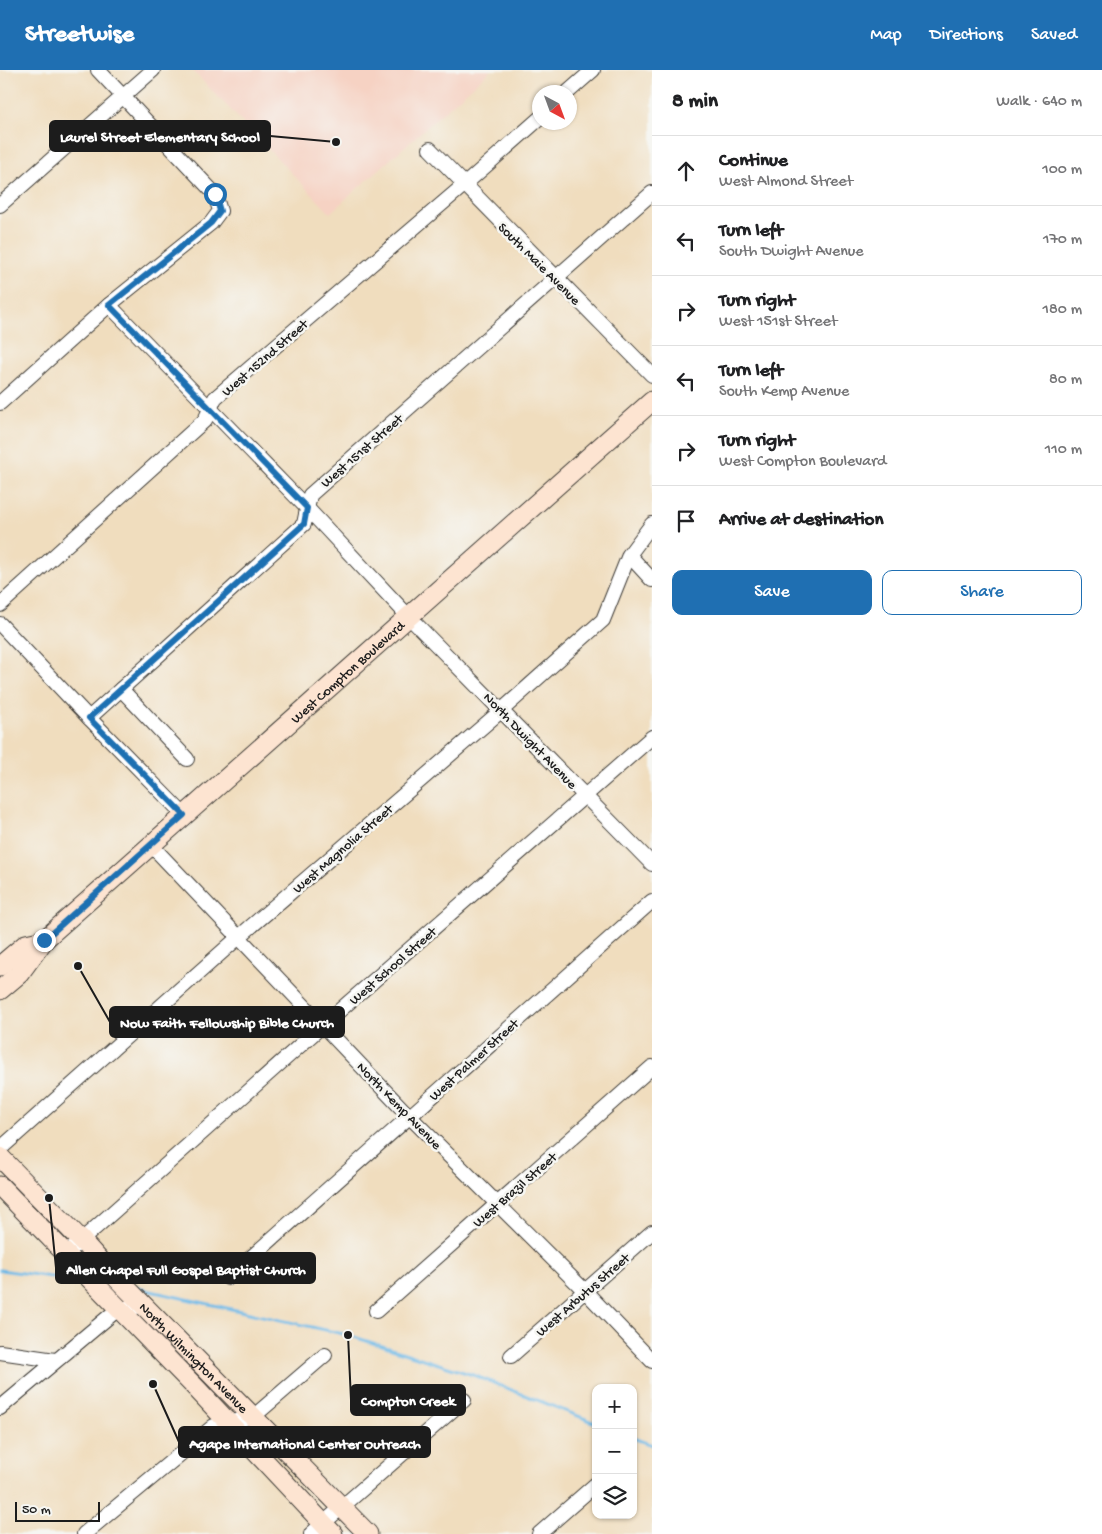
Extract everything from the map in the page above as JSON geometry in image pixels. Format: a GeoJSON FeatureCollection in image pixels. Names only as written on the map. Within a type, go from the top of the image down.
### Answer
{"type":"FeatureCollection","features":[{"type":"Feature","properties":{"kind":"main road","name":"West Compton Boulevard"},"geometry":{"type":"LineString","coordinates":[[0,990],[19,974],[44,940],[410,618],[652,401]]}},
{"type":"Feature","properties":{"kind":"main road","name":"West Compton Boulevard"},"geometry":{"type":"LineString","coordinates":[[0,966],[26,944],[44,940]]}},
{"type":"Feature","properties":{"kind":"main road","name":"North Wilmington Avenue"},"geometry":{"type":"LineString","coordinates":[[0,1157],[368,1534]]}},
{"type":"Feature","properties":{"kind":"main road","name":"North Wilmington Avenue"},"geometry":{"type":"LineString","coordinates":[[0,1186],[226,1422],[322,1530]]}},
{"type":"Feature","properties":{"kind":"street"},"geometry":{"type":"LineString","coordinates":[[0,403],[109,305],[211,223],[220,211],[215,194],[98,70]]}},
{"type":"Feature","properties":{"kind":"street"},"geometry":{"type":"LineString","coordinates":[[0,205],[154,70]]}},
{"type":"Feature","properties":{"kind":"street"},"geometry":{"type":"LineString","coordinates":[[576,85],[593,70]]}},
{"type":"Feature","properties":{"kind":"street","name":"West 152nd Street"},"geometry":{"type":"LineString","coordinates":[[0,605],[205,420],[215,398],[532,125]]}},
{"type":"Feature","properties":{"kind":"street","name":"South Maie Avenue"},"geometry":{"type":"LineString","coordinates":[[430,149],[652,375]]}},
{"type":"Feature","properties":{"kind":"street","name":"West 151st Street"},"geometry":{"type":"LineString","coordinates":[[89,718],[304,524],[310,495],[652,193]]}},
{"type":"Feature","properties":{"kind":"street","name":"North Dwight Avenue"},"geometry":{"type":"LineString","coordinates":[[109,305],[307,508],[410,618],[652,864]]}},
{"type":"Feature","properties":{"kind":"street","name":"West Magnolia Street"},"geometry":{"type":"LineString","coordinates":[[0,1149],[240,936],[502,710],[603,620],[629,555],[652,524]]}},
{"type":"Feature","properties":{"kind":"street"},"geometry":{"type":"LineString","coordinates":[[629,555],[652,580]]}},
{"type":"Feature","properties":{"kind":"street"},"geometry":{"type":"LineString","coordinates":[[0,624],[184,815]]}},
{"type":"Feature","properties":{"kind":"street"},"geometry":{"type":"LineString","coordinates":[[121,689],[187,759]]}},
{"type":"Feature","properties":{"kind":"street","name":"West School Street"},"geometry":{"type":"LineString","coordinates":[[69,1257],[82,1241],[323,1025],[652,737]]}},
{"type":"Feature","properties":{"kind":"street","name":"North Kemp Avenue"},"geometry":{"type":"LineString","coordinates":[[151,845],[240,936],[409,1116],[585,1291],[652,1361]]}},
{"type":"Feature","properties":{"kind":"street","name":"West Palmer Street"},"geometry":{"type":"LineString","coordinates":[[228,1278],[652,900]]}},
{"type":"Feature","properties":{"kind":"street","name":"West Brazil Street"},"geometry":{"type":"LineString","coordinates":[[376,1311],[652,1068]]}},
{"type":"Feature","properties":{"kind":"street","name":"West Arbutus Street"},"geometry":{"type":"LineString","coordinates":[[511,1356],[652,1232]]}},
{"type":"Feature","properties":{"kind":"street"},"geometry":{"type":"LineString","coordinates":[[0,1408],[118,1309],[144,1306]]}},
{"type":"Feature","properties":{"kind":"street"},"geometry":{"type":"LineString","coordinates":[[0,1352],[55,1360]]}},
{"type":"Feature","properties":{"kind":"street"},"geometry":{"type":"LineString","coordinates":[[84,1534],[214,1426],[253,1417],[325,1355]]}},
{"type":"Feature","properties":{"kind":"street"},"geometry":{"type":"LineString","coordinates":[[322,1530],[341,1507],[464,1400]]}},
{"type":"Feature","properties":{"kind":"street"},"geometry":{"type":"LineString","coordinates":[[539,1534],[592,1488]]}},
{"type":"Feature","properties":{"kind":"shaded area"},"geometry":{"type":"Polygon","coordinates":[[[192,70],[491,70],[330,213],[192,70]]]}},
{"type":"Feature","properties":{"kind":"waterway"},"geometry":{"type":"LineString","coordinates":[[0,1270],[81,1281]]}},
{"type":"Feature","properties":{"kind":"waterway"},"geometry":{"type":"LineString","coordinates":[[137,1288],[348,1335],[473,1375],[592,1421]]}},
{"type":"Feature","properties":{"kind":"waterway"},"geometry":{"type":"LineString","coordinates":[[637,1439],[652,1445]]}},
{"type":"Feature","properties":{"kind":"place","name":"Laurel Street Elementary School"},"geometry":{"type":"Point","coordinates":[336,142]}},
{"type":"Feature","properties":{"kind":"place","name":"Now Faith Fellowship Bible Church"},"geometry":{"type":"Point","coordinates":[78,966]}},
{"type":"Feature","properties":{"kind":"place","name":"Allen Chapel Full Gospel Baptist Church"},"geometry":{"type":"Point","coordinates":[49,1198]}},
{"type":"Feature","properties":{"kind":"place","name":"Compton Creek"},"geometry":{"type":"Point","coordinates":[348,1335]}},
{"type":"Feature","properties":{"kind":"place","name":"Agape International Center Outreach"},"geometry":{"type":"Point","coordinates":[153,1384]}},
{"type":"Feature","properties":{"kind":"route"},"geometry":{"type":"LineString","coordinates":[[44,940],[184,815],[89,718],[304,524],[307,508],[109,305],[211,223],[220,211],[215,194]]}}]}
